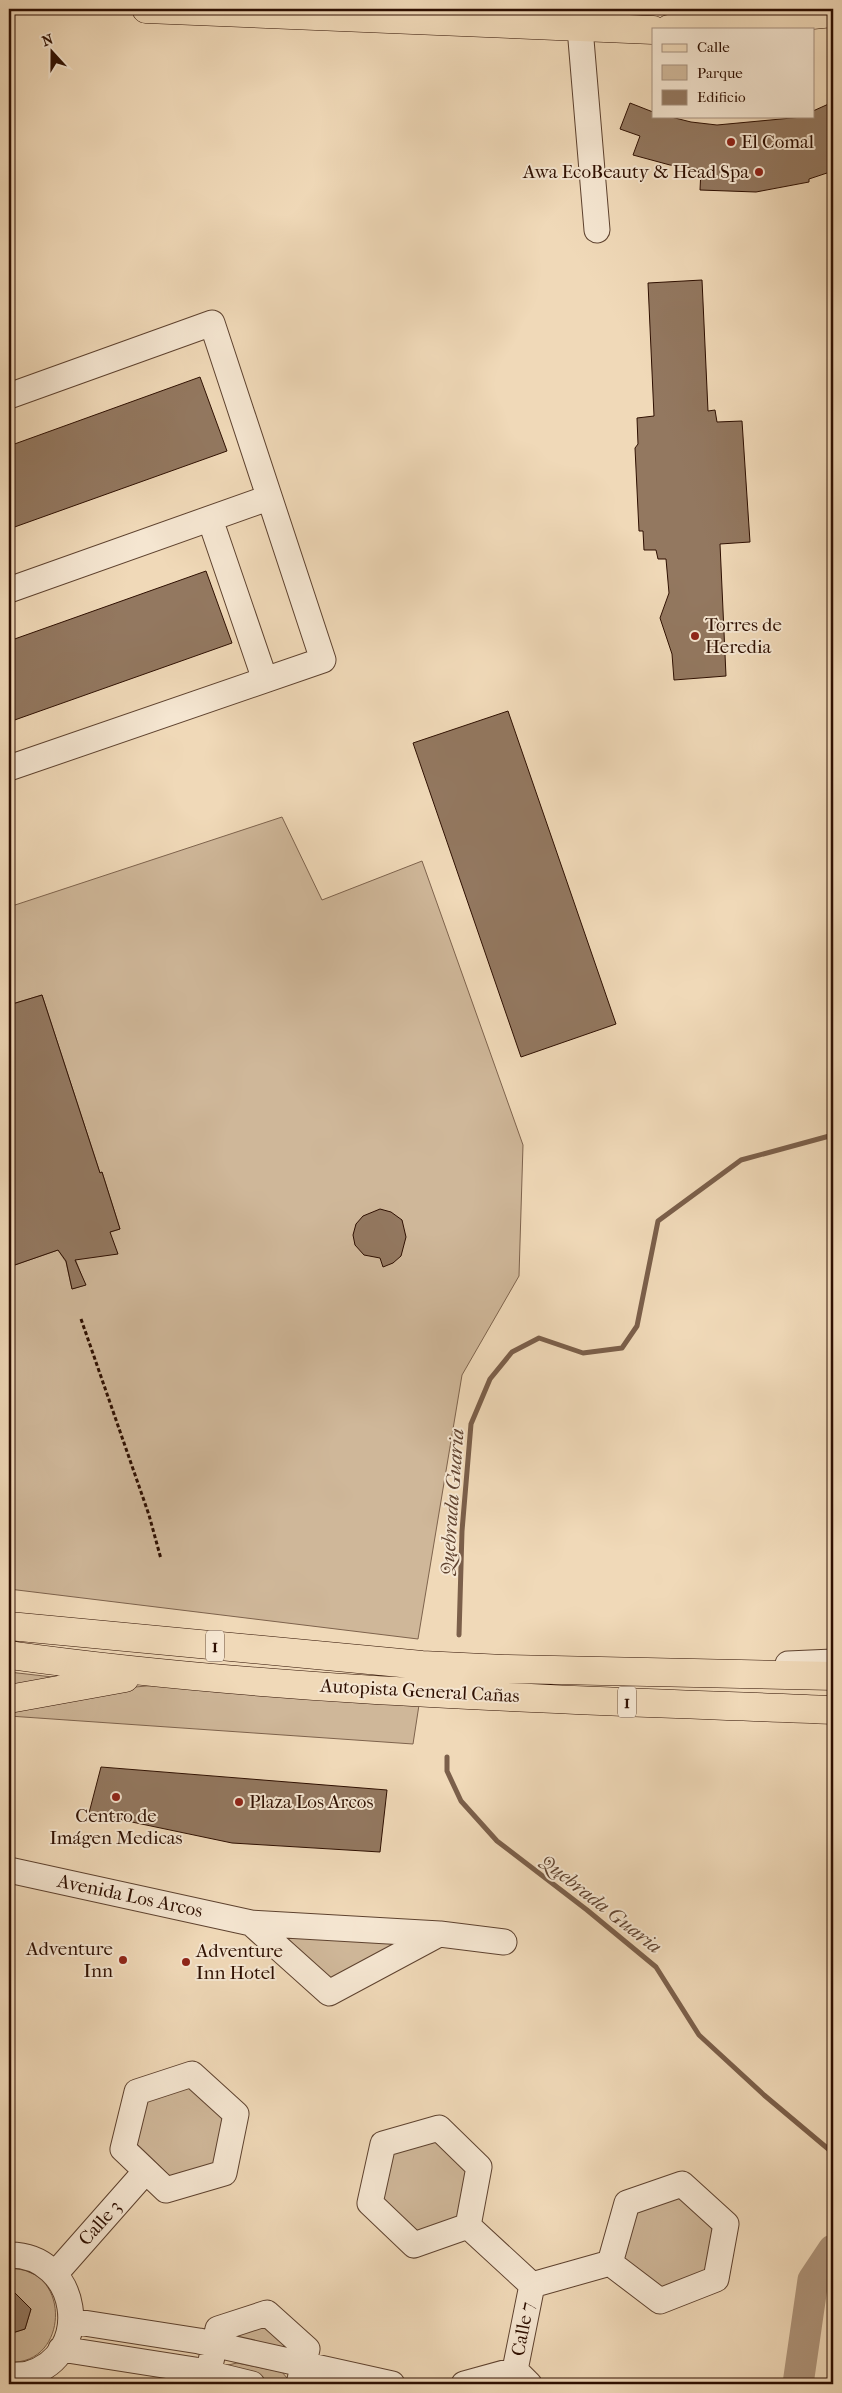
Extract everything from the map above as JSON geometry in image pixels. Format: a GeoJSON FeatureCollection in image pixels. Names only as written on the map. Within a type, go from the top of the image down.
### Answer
{"type":"FeatureCollection","features":[{"type":"Feature","properties":{"kind":"main road"},"geometry":{"type":"LineString","coordinates":[[146,9],[465,16],[580,28],[652,30]]}},
{"type":"Feature","properties":{"kind":"main road"},"geometry":{"type":"LineString","coordinates":[[676,28],[774,14],[833,13]]}},
{"type":"Feature","properties":{"kind":"main road"},"geometry":{"type":"LineString","coordinates":[[9,1614],[422,1665]]}},
{"type":"Feature","properties":{"kind":"main road","name":"Autopista General Cañas"},"geometry":{"type":"LineString","coordinates":[[9,1626],[422,1665],[504,1669],[833,1676]]}},
{"type":"Feature","properties":{"kind":"main road","name":"Autopista General Cañas"},"geometry":{"type":"LineString","coordinates":[[9,1655],[155,1672],[421,1693],[833,1710]]}},
{"type":"Feature","properties":{"kind":"main road"},"geometry":{"type":"LineString","coordinates":[[9,1699],[155,1672]]}},
{"type":"Feature","properties":{"kind":"street"},"geometry":{"type":"LineString","coordinates":[[580,28],[597,230]]}},
{"type":"Feature","properties":{"kind":"street"},"geometry":{"type":"LineString","coordinates":[[9,396],[212,323],[268,498],[323,660],[9,768]]}},
{"type":"Feature","properties":{"kind":"street"},"geometry":{"type":"LineString","coordinates":[[9,590],[268,498]]}},
{"type":"Feature","properties":{"kind":"street"},"geometry":{"type":"LineString","coordinates":[[210,519],[265,680]]}},
{"type":"Feature","properties":{"kind":"street"},"geometry":{"type":"LineString","coordinates":[[650,1672],[833,1662]]}},
{"type":"Feature","properties":{"kind":"street","name":"Avenida Los Arcos"},"geometry":{"type":"LineString","coordinates":[[9,1870],[251,1923],[440,1934],[504,1942]]}},
{"type":"Feature","properties":{"kind":"street","name":"Avenida Los Arcos"},"geometry":{"type":"LineString","coordinates":[[251,1923],[329,1993],[440,1934]]}},
{"type":"Feature","properties":{"kind":"street"},"geometry":{"type":"LineString","coordinates":[[192,2074],[236,2114],[224,2173],[166,2190],[145,2172],[123,2150],[137,2092],[192,2074]]}},
{"type":"Feature","properties":{"kind":"street"},"geometry":{"type":"LineString","coordinates":[[439,2128],[479,2167],[468,2226],[414,2245],[382,2215],[370,2203],[383,2144],[439,2128]]}},
{"type":"Feature","properties":{"kind":"street","name":"Calle 3"},"geometry":{"type":"LineString","coordinates":[[55,2274],[145,2172]]}},
{"type":"Feature","properties":{"kind":"street"},"geometry":{"type":"LineString","coordinates":[[682,2184],[726,2224],[716,2280],[660,2301],[610,2263],[627,2203],[682,2184]]}},
{"type":"Feature","properties":{"kind":"street","name":"Calle 7"},"geometry":{"type":"LineString","coordinates":[[468,2226],[532,2285],[522,2377]]}},
{"type":"Feature","properties":{"kind":"street"},"geometry":{"type":"LineString","coordinates":[[12,2252],[38,2261],[55,2274],[65,2288],[70,2304],[71,2321],[61,2349],[41,2368],[22,2378]]}},
{"type":"Feature","properties":{"kind":"street"},"geometry":{"type":"LineString","coordinates":[[532,2285],[610,2263]]}},
{"type":"Feature","properties":{"kind":"street"},"geometry":{"type":"LineString","coordinates":[[207,2379],[218,2329],[267,2313],[307,2349],[301,2374]]}},
{"type":"Feature","properties":{"kind":"street"},"geometry":{"type":"LineString","coordinates":[[71,2321],[214,2344],[301,2374],[392,2384]]}},
{"type":"Feature","properties":{"kind":"street"},"geometry":{"type":"LineString","coordinates":[[61,2349],[207,2379],[252,2384]]}},
{"type":"Feature","properties":{"kind":"street"},"geometry":{"type":"LineString","coordinates":[[464,2384],[522,2377]]}},
{"type":"Feature","properties":{"kind":"path"},"geometry":{"type":"LineString","coordinates":[[81,1319],[149,1515],[161,1559]]}},
{"type":"Feature","properties":{"kind":"green space"},"geometry":{"type":"Polygon","coordinates":[[[282,817],[322,900],[422,861],[523,1145],[519,1276],[462,1375],[418,1639],[9,1589],[9,1267],[58,1250],[66,1262],[72,1289],[85,1285],[70,1245],[120,1229],[42,995],[9,1005],[9,907],[282,817]]]}},
{"type":"Feature","properties":{"kind":"green space"},"geometry":{"type":"Polygon","coordinates":[[[9,1672],[79,1680],[9,1691],[9,1672]]]}},
{"type":"Feature","properties":{"kind":"green space"},"geometry":{"type":"Polygon","coordinates":[[[167,1684],[419,1705],[413,1744],[9,1716],[9,1706],[104,1690],[167,1684]]]}},
{"type":"Feature","properties":{"kind":"green space"},"geometry":{"type":"Polygon","coordinates":[[[285,1935],[401,1942],[332,1980],[322,1977],[285,1935]]]}},
{"type":"Feature","properties":{"kind":"green space"},"geometry":{"type":"Polygon","coordinates":[[[189,2085],[225,2113],[216,2164],[171,2177],[136,2143],[145,2102],[189,2085]]]}},
{"type":"Feature","properties":{"kind":"green space"},"geometry":{"type":"Polygon","coordinates":[[[434,2139],[471,2171],[461,2220],[415,2233],[379,2199],[389,2155],[434,2139]]]}},
{"type":"Feature","properties":{"kind":"green space"},"geometry":{"type":"Polygon","coordinates":[[[678,2197],[716,2227],[708,2271],[660,2288],[624,2258],[635,2212],[678,2197]]]}},
{"type":"Feature","properties":{"kind":"green space"},"geometry":{"type":"Polygon","coordinates":[[[9,2269],[30,2272],[44,2282],[53,2298],[56,2316],[52,2333],[44,2349],[29,2359],[9,2362],[9,2334],[25,2329],[31,2309],[13,2292],[9,2269]]]}},
{"type":"Feature","properties":{"kind":"green space"},"geometry":{"type":"Polygon","coordinates":[[[265,2323],[292,2349],[232,2342],[232,2333],[265,2323]]]}},
{"type":"Feature","properties":{"kind":"green space"},"geometry":{"type":"Polygon","coordinates":[[[237,2363],[282,2372],[287,2378],[281,2383],[232,2373],[228,2365],[237,2363]]]}},
{"type":"Feature","properties":{"kind":"building"},"geometry":{"type":"Polygon","coordinates":[[[833,102],[833,171],[809,179],[809,182],[756,192],[700,190],[701,169],[670,165],[633,155],[640,136],[620,129],[630,103],[652,112],[652,118],[675,118],[717,125],[792,118],[814,118],[814,111],[833,102]]]}},
{"type":"Feature","properties":{"kind":"building"},"geometry":{"type":"Polygon","coordinates":[[[702,280],[708,411],[715,410],[717,422],[742,421],[750,542],[720,544],[726,676],[674,680],[672,654],[660,618],[669,593],[666,559],[658,559],[656,550],[644,550],[643,531],[639,531],[635,448],[638,444],[637,418],[654,416],[648,283],[702,280]]]}},
{"type":"Feature","properties":{"kind":"building"},"geometry":{"type":"Polygon","coordinates":[[[200,377],[227,451],[9,529],[9,446],[200,377]]]}},
{"type":"Feature","properties":{"kind":"building"},"geometry":{"type":"Polygon","coordinates":[[[206,571],[232,643],[9,722],[9,641],[206,571]]]}},
{"type":"Feature","properties":{"kind":"building"},"geometry":{"type":"Polygon","coordinates":[[[508,711],[616,1024],[521,1057],[413,743],[508,711]]]}},
{"type":"Feature","properties":{"kind":"building"},"geometry":{"type":"Polygon","coordinates":[[[42,995],[120,1229],[110,1232],[118,1254],[75,1260],[86,1285],[72,1289],[66,1261],[58,1250],[9,1267],[9,1005],[42,995]]]}},
{"type":"Feature","properties":{"kind":"building"},"geometry":{"type":"Polygon","coordinates":[[[380,1209],[391,1212],[402,1220],[406,1237],[401,1256],[393,1263],[383,1267],[380,1258],[364,1255],[355,1245],[353,1235],[356,1224],[363,1216],[380,1209]]]}},
{"type":"Feature","properties":{"kind":"building","name":"Plaza Los Arcos"},"geometry":{"type":"Polygon","coordinates":[[[101,1767],[387,1790],[380,1852],[232,1843],[89,1813],[101,1767]]]}},
{"type":"Feature","properties":{"kind":"building"},"geometry":{"type":"Polygon","coordinates":[[[9,2287],[31,2309],[25,2329],[9,2334],[9,2287]]]}},
{"type":"Feature","properties":{"kind":"waterway","name":"Quebrada Guaria"},"geometry":{"type":"LineString","coordinates":[[459,1635],[462,1531],[471,1424],[490,1379],[512,1352],[539,1338],[583,1353],[622,1348],[637,1326],[658,1221],[741,1160],[833,1135]]}},
{"type":"Feature","properties":{"kind":"waterway","name":"Quebrada Guaria"},"geometry":{"type":"LineString","coordinates":[[447,1757],[447,1771],[461,1801],[497,1841],[587,1910],[656,1967],[699,2035],[764,2095],[833,2153]]}},
{"type":"Feature","properties":{"kind":"waterway"},"geometry":{"type":"LineString","coordinates":[[798,2384],[813,2280],[833,2250]]}},
{"type":"Feature","properties":{"kind":"place","name":"El Comal"},"geometry":{"type":"Point","coordinates":[731,142]}},
{"type":"Feature","properties":{"kind":"place","name":"Awa EcoBeauty & Head Spa"},"geometry":{"type":"Point","coordinates":[759,172]}},
{"type":"Feature","properties":{"kind":"place","name":"Torres de Heredia"},"geometry":{"type":"Point","coordinates":[695,636]}},
{"type":"Feature","properties":{"kind":"place","name":"Centro de Imágen Medicas"},"geometry":{"type":"Point","coordinates":[116,1797]}},
{"type":"Feature","properties":{"kind":"place","name":"Plaza Los Arcos"},"geometry":{"type":"Point","coordinates":[239,1802]}},
{"type":"Feature","properties":{"kind":"place","name":"Adventure Inn"},"geometry":{"type":"Point","coordinates":[123,1960]}},
{"type":"Feature","properties":{"kind":"place","name":"Adventure Inn Hotel"},"geometry":{"type":"Point","coordinates":[186,1962]}}]}
